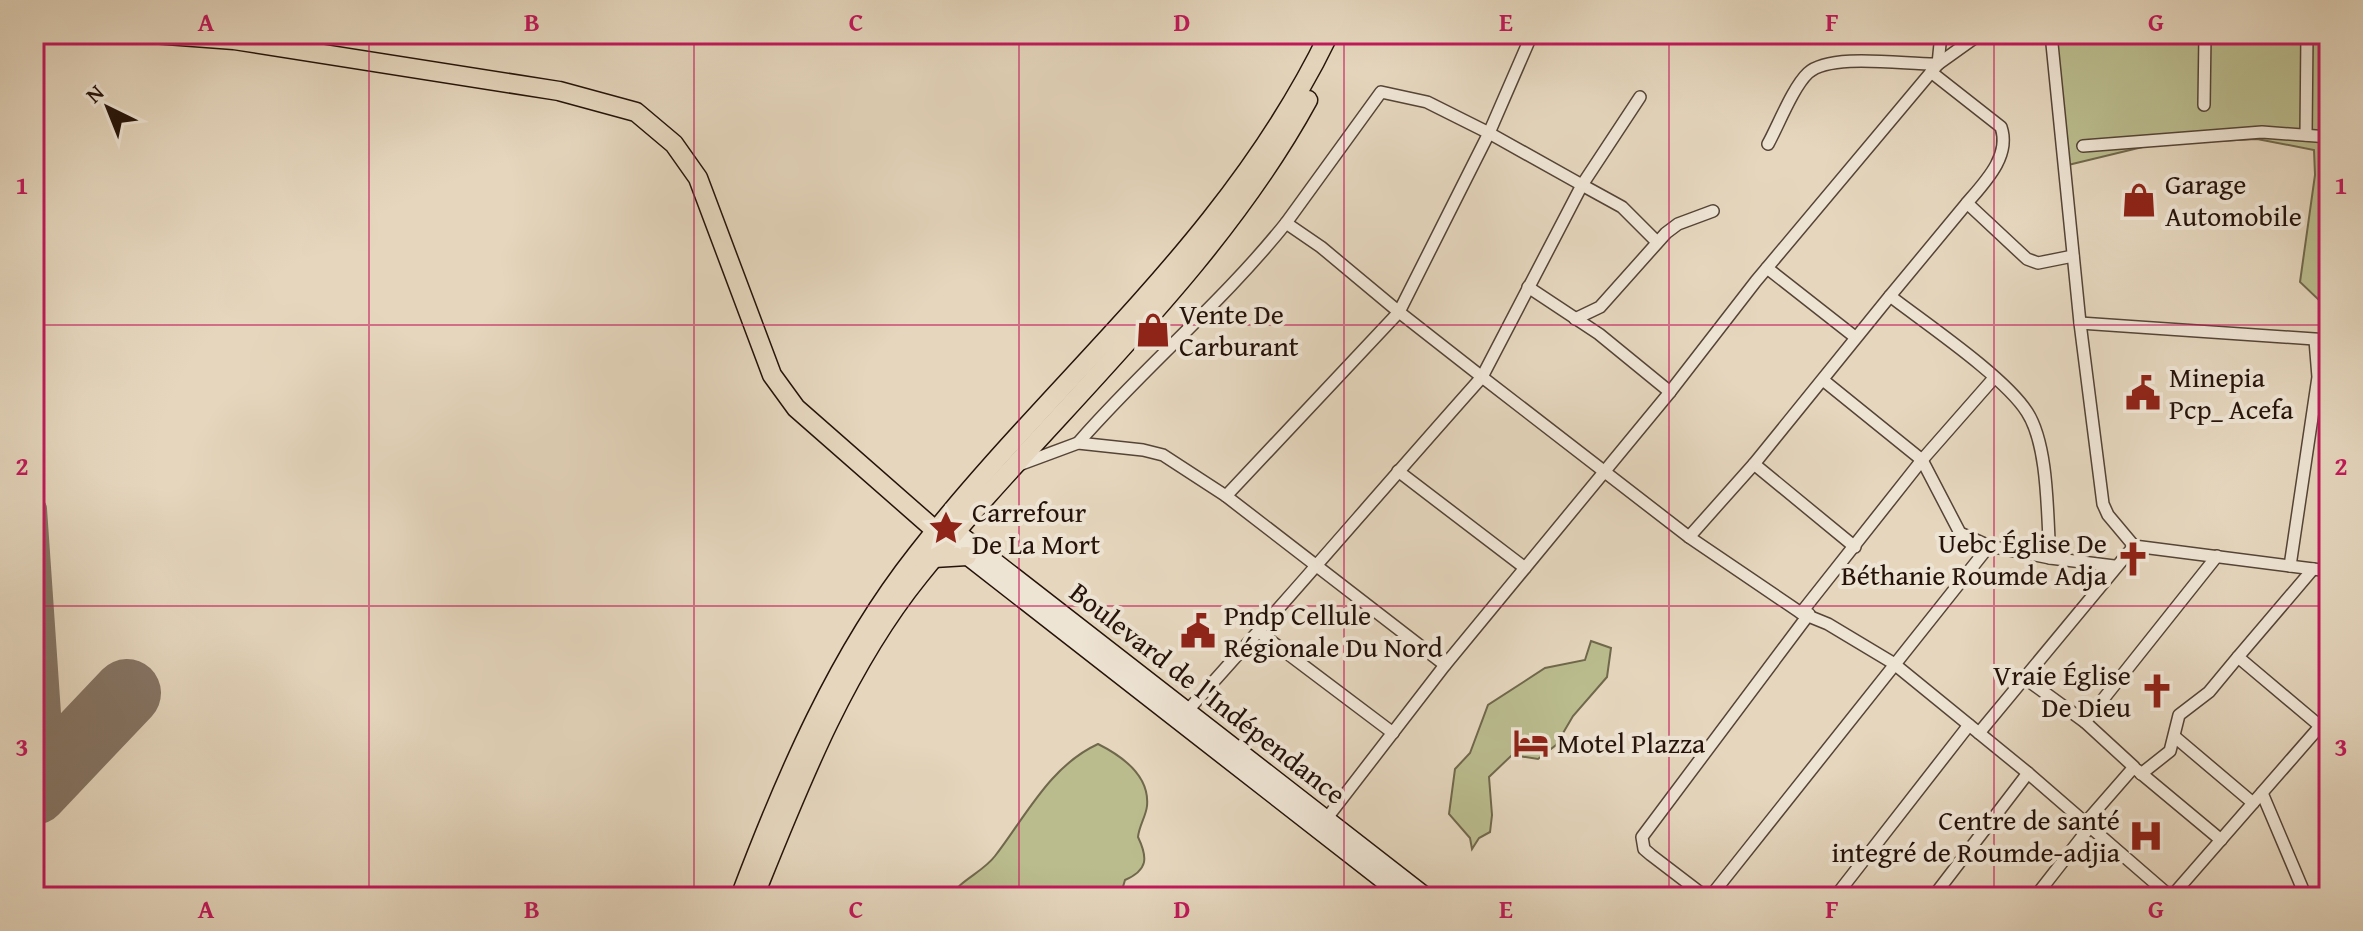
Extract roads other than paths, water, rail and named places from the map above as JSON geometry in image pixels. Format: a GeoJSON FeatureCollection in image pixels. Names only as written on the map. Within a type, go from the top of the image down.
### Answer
{"type":"FeatureCollection","features":[{"type":"Feature","properties":{"kind":"main road"},"geometry":{"type":"LineString","coordinates":[[153,34],[234,40],[559,91],[636,112],[674,144],[698,178],[772,375],[796,408],[905,501],[931,511],[946,531]]}},
{"type":"Feature","properties":{"kind":"main road"},"geometry":{"type":"LineString","coordinates":[[754,897],[790,807],[841,702],[879,633],[934,558],[946,531],[1231,198],[1278,129],[1329,34]]}},
{"type":"Feature","properties":{"kind":"main road"},"geometry":{"type":"LineString","coordinates":[[740,897],[775,807],[847,661],[897,581],[1012,468],[1242,206],[1289,136],[1343,34]]}},
{"type":"Feature","properties":{"kind":"main road","name":"Boulevard de l'Indépendance"},"geometry":{"type":"LineString","coordinates":[[946,531],[967,556],[1404,897]]}},
{"type":"Feature","properties":{"kind":"main road","name":"Boulevard de l'Indépendance"},"geometry":{"type":"LineString","coordinates":[[946,531],[1188,710],[1427,897]]}},
{"type":"Feature","properties":{"kind":"main road"},"geometry":{"type":"LineString","coordinates":[[934,558],[967,556]]}},
{"type":"Feature","properties":{"kind":"street"},"geometry":{"type":"LineString","coordinates":[[1226,496],[1399,312],[1489,133],[1532,34]]}},
{"type":"Feature","properties":{"kind":"street"},"geometry":{"type":"LineString","coordinates":[[1934,68],[1941,34]]}},
{"type":"Feature","properties":{"kind":"street"},"geometry":{"type":"LineString","coordinates":[[1327,818],[1445,665],[1670,392],[1767,268],[1934,68],[1980,34]]}},
{"type":"Feature","properties":{"kind":"street"},"geometry":{"type":"LineString","coordinates":[[2051,34],[2080,323],[2103,504],[2108,515],[2134,546],[2329,571]]}},
{"type":"Feature","properties":{"kind":"street"},"geometry":{"type":"LineString","coordinates":[[2204,105],[2205,34]]}},
{"type":"Feature","properties":{"kind":"street"},"geometry":{"type":"LineString","coordinates":[[2306,135],[2307,34]]}},
{"type":"Feature","properties":{"kind":"street"},"geometry":{"type":"LineString","coordinates":[[1689,537],[1754,464],[1967,203],[1996,166],[2005,139],[2001,127],[1934,68],[1850,62],[1824,65],[1808,73],[1768,144]]}},
{"type":"Feature","properties":{"kind":"street"},"geometry":{"type":"LineString","coordinates":[[1012,468],[1078,443],[1155,359],[1256,261],[1381,92],[1427,102],[1489,133],[1622,207],[1657,242]]}},
{"type":"Feature","properties":{"kind":"street"},"geometry":{"type":"LineString","coordinates":[[1188,710],[1482,377],[1582,185],[1640,97]]}},
{"type":"Feature","properties":{"kind":"street"},"geometry":{"type":"LineString","coordinates":[[2083,146],[2262,132],[2329,137]]}},
{"type":"Feature","properties":{"kind":"street"},"geometry":{"type":"LineString","coordinates":[[1967,203],[2027,259],[2038,263],[2073,256]]}},
{"type":"Feature","properties":{"kind":"street"},"geometry":{"type":"LineString","coordinates":[[1575,319],[1600,307],[1657,242],[1678,224],[1713,211]]}},
{"type":"Feature","properties":{"kind":"street"},"geometry":{"type":"LineString","coordinates":[[1286,223],[1321,247],[1399,312],[1689,537],[1805,613],[1893,663],[2028,773],[2171,897],[2329,716]]}},
{"type":"Feature","properties":{"kind":"street"},"geometry":{"type":"LineString","coordinates":[[1767,268],[1855,337]]}},
{"type":"Feature","properties":{"kind":"street"},"geometry":{"type":"LineString","coordinates":[[1528,287],[1670,392]]}},
{"type":"Feature","properties":{"kind":"street"},"geometry":{"type":"LineString","coordinates":[[1890,296],[1994,378],[2026,410],[2034,426],[2044,480],[2050,558]]}},
{"type":"Feature","properties":{"kind":"street"},"geometry":{"type":"LineString","coordinates":[[2080,323],[2329,340]]}},
{"type":"Feature","properties":{"kind":"street"},"geometry":{"type":"LineString","coordinates":[[2290,566],[2318,377],[2315,340]]}},
{"type":"Feature","properties":{"kind":"street"},"geometry":{"type":"LineString","coordinates":[[1989,546],[1708,897],[1644,849],[1642,837],[1805,613],[1922,460],[1994,378]]}},
{"type":"Feature","properties":{"kind":"street"},"geometry":{"type":"LineString","coordinates":[[1823,380],[1922,460],[1960,533],[1989,546],[2114,566]]}},
{"type":"Feature","properties":{"kind":"street"},"geometry":{"type":"LineString","coordinates":[[1078,443],[1163,455],[1226,496],[1445,665]]}},
{"type":"Feature","properties":{"kind":"street"},"geometry":{"type":"LineString","coordinates":[[1754,464],[1855,547]]}},
{"type":"Feature","properties":{"kind":"street"},"geometry":{"type":"LineString","coordinates":[[1398,471],[1525,568]]}},
{"type":"Feature","properties":{"kind":"street"},"geometry":{"type":"LineString","coordinates":[[1835,897],[1974,729],[2026,679],[2114,566],[2134,546]]}},
{"type":"Feature","properties":{"kind":"street"},"geometry":{"type":"LineString","coordinates":[[2085,722],[2217,556]]}},
{"type":"Feature","properties":{"kind":"street"},"geometry":{"type":"LineString","coordinates":[[2035,897],[2088,825],[2138,770],[2170,751],[2179,715],[2209,692],[2313,569]]}},
{"type":"Feature","properties":{"kind":"street"},"geometry":{"type":"LineString","coordinates":[[1259,632],[1393,733]]}},
{"type":"Feature","properties":{"kind":"street"},"geometry":{"type":"LineString","coordinates":[[2238,657],[2320,726]]}},
{"type":"Feature","properties":{"kind":"street"},"geometry":{"type":"LineString","coordinates":[[2026,679],[2085,722],[2221,840]]}},
{"type":"Feature","properties":{"kind":"street"},"geometry":{"type":"LineString","coordinates":[[2175,737],[2253,803]]}},
{"type":"Feature","properties":{"kind":"street"},"geometry":{"type":"LineString","coordinates":[[1950,897],[1936,893],[2028,773]]}},
{"type":"Feature","properties":{"kind":"street"},"geometry":{"type":"LineString","coordinates":[[2262,793],[2306,897]]}},
{"type":"Feature","properties":{"kind":"place","name":"Garage Automobile"},"geometry":{"type":"Point","coordinates":[2139,200]}},
{"type":"Feature","properties":{"kind":"place","name":"Vente De Carburant"},"geometry":{"type":"Point","coordinates":[1153,330]}},
{"type":"Feature","properties":{"kind":"place","name":"Minepia Pcp_ Acefa"},"geometry":{"type":"Point","coordinates":[2143,393]}},
{"type":"Feature","properties":{"kind":"place","name":"Carrefour De La Mort"},"geometry":{"type":"Point","coordinates":[946,528]}},
{"type":"Feature","properties":{"kind":"place","name":"Uebc Église De Béthanie Roumde Adja"},"geometry":{"type":"Point","coordinates":[2133,559]}},
{"type":"Feature","properties":{"kind":"place","name":"Pndp Cellule Régionale Du Nord"},"geometry":{"type":"Point","coordinates":[1198,631]}},
{"type":"Feature","properties":{"kind":"place","name":"Vraie Église De Dieu"},"geometry":{"type":"Point","coordinates":[2157,691]}},
{"type":"Feature","properties":{"kind":"place","name":"Motel Plazza"},"geometry":{"type":"Point","coordinates":[1531,743]}},
{"type":"Feature","properties":{"kind":"place","name":"Centre de santé integré de Roumde-adjia"},"geometry":{"type":"Point","coordinates":[2146,836]}}]}
